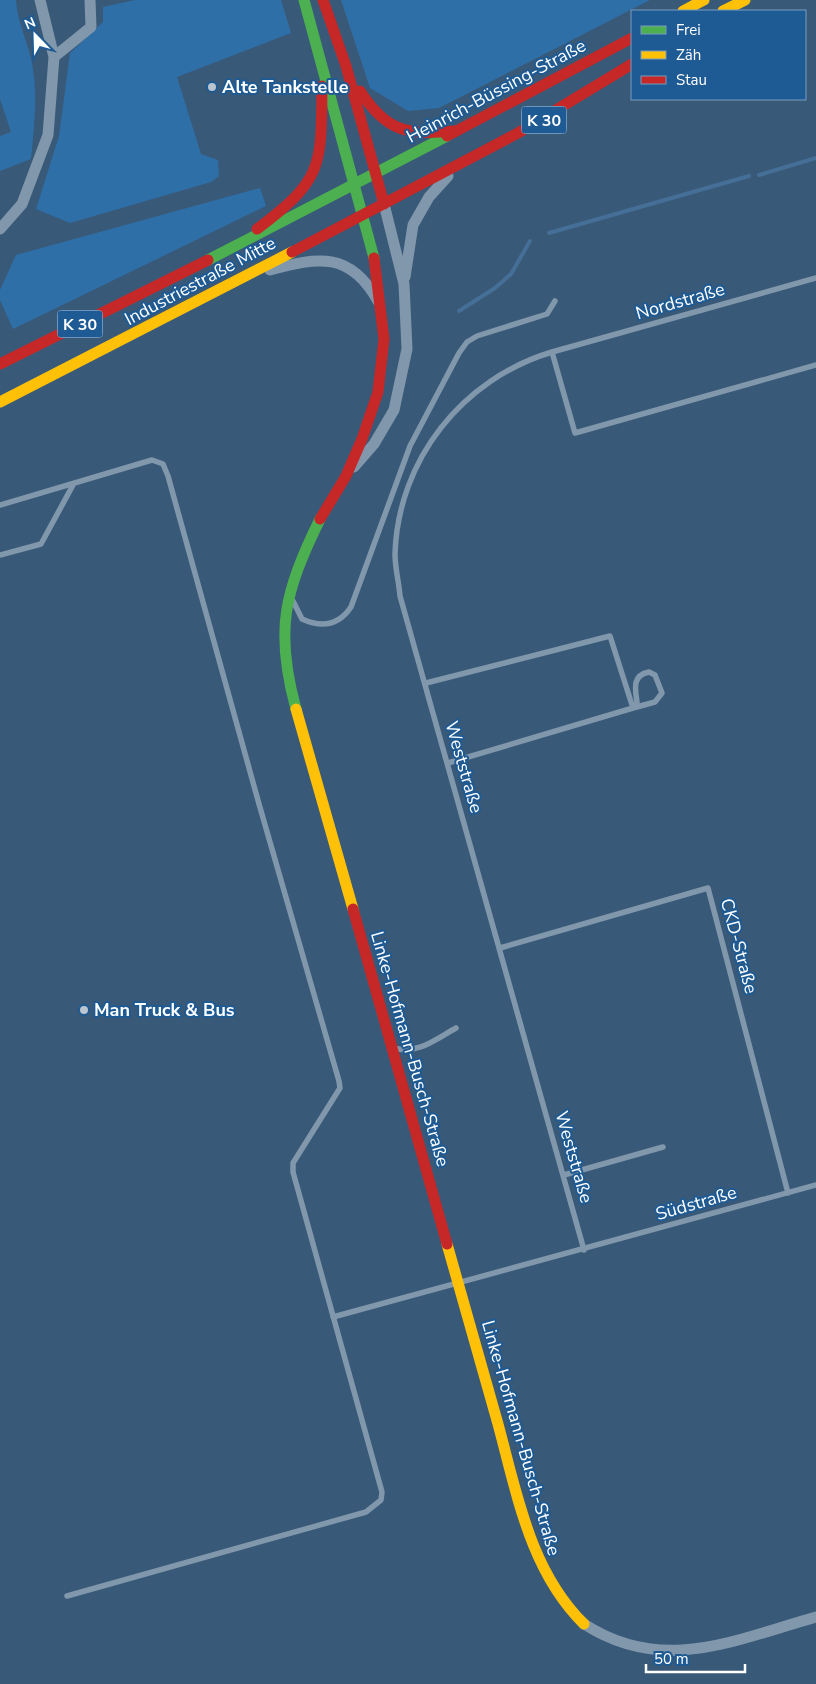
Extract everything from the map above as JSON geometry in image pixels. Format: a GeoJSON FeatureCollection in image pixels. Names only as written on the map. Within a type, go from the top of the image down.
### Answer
{"type":"FeatureCollection","features":[{"type":"Feature","properties":{"kind":"street"},"geometry":{"type":"LineString","coordinates":[[0,229],[22,204],[48,135],[54,57],[40,0]]}},
{"type":"Feature","properties":{"kind":"street"},"geometry":{"type":"LineString","coordinates":[[54,57],[91,27],[90,0]]}},
{"type":"Feature","properties":{"kind":"street"},"geometry":{"type":"LineString","coordinates":[[238,243],[288,205],[303,190],[316,166],[321,138],[322,71],[304,0]]}},
{"type":"Feature","properties":{"kind":"street"},"geometry":{"type":"LineString","coordinates":[[323,0],[346,66],[384,204]]}},
{"type":"Feature","properties":{"kind":"street"},"geometry":{"type":"LineString","coordinates":[[685,10],[704,0]]}},
{"type":"Feature","properties":{"kind":"street"},"geometry":{"type":"LineString","coordinates":[[725,10],[745,0]]}},
{"type":"Feature","properties":{"kind":"street","name":"Heinrich-Büssing-Straße"},"geometry":{"type":"LineString","coordinates":[[376,174],[631,39]]}},
{"type":"Feature","properties":{"kind":"street","name":"K 30"},"geometry":{"type":"LineString","coordinates":[[362,215],[453,170],[578,101],[631,65]]}},
{"type":"Feature","properties":{"kind":"street"},"geometry":{"type":"LineString","coordinates":[[346,66],[371,110],[387,124],[411,132],[457,131]]}},
{"type":"Feature","properties":{"kind":"street","name":"Linke-Hofmann-Busch-Straße"},"geometry":{"type":"LineString","coordinates":[[322,71],[376,265],[384,339],[378,392],[362,439],[346,476],[320,519],[299,564],[290,590],[284,625],[284,652],[290,686],[528,1532],[541,1567],[564,1604],[584,1624],[626,1646],[661,1651],[700,1648],[816,1617]]}},
{"type":"Feature","properties":{"kind":"street"},"geometry":{"type":"LineString","coordinates":[[404,284],[413,224],[429,197],[453,170]]}},
{"type":"Feature","properties":{"kind":"street","name":"K 30"},"geometry":{"type":"LineString","coordinates":[[355,184],[376,174]]}},
{"type":"Feature","properties":{"kind":"street","name":"Industriestraße Mitte"},"geometry":{"type":"LineString","coordinates":[[0,364],[355,184]]}},
{"type":"Feature","properties":{"kind":"street","name":"Linke-Hofmann-Busch-Straße"},"geometry":{"type":"LineString","coordinates":[[346,476],[374,444],[394,410],[407,350],[404,284],[384,204]]}},
{"type":"Feature","properties":{"kind":"street","name":"Industriestraße Mitte"},"geometry":{"type":"LineString","coordinates":[[0,402],[100,354],[362,215]]}},
{"type":"Feature","properties":{"kind":"street"},"geometry":{"type":"LineString","coordinates":[[244,277],[304,261],[321,259],[356,272],[366,281],[382,308]]}},
{"type":"Feature","properties":{"kind":"lane","name":"Nordstraße"},"geometry":{"type":"LineString","coordinates":[[552,352],[816,278]]}},
{"type":"Feature","properties":{"kind":"lane"},"geometry":{"type":"LineString","coordinates":[[290,590],[302,619],[311,623],[335,623],[344,618],[351,607],[410,446],[459,353],[467,342],[477,336],[547,314],[556,301]]}},
{"type":"Feature","properties":{"kind":"lane"},"geometry":{"type":"LineString","coordinates":[[552,352],[575,433],[816,365]]}},
{"type":"Feature","properties":{"kind":"lane","name":"Weststraße"},"geometry":{"type":"LineString","coordinates":[[552,352],[512,368],[475,391],[456,410],[438,433],[415,471],[400,512],[395,556],[400,596],[584,1250]]}},
{"type":"Feature","properties":{"kind":"lane"},"geometry":{"type":"LineString","coordinates":[[0,505],[73,485],[152,460],[163,464],[168,476],[259,804],[339,1081],[340,1088],[293,1163],[293,1172],[382,1492],[381,1500],[375,1507],[366,1512],[67,1596]]}},
{"type":"Feature","properties":{"kind":"lane"},"geometry":{"type":"LineString","coordinates":[[0,555],[41,544],[73,485]]}},
{"type":"Feature","properties":{"kind":"lane"},"geometry":{"type":"LineString","coordinates":[[426,683],[610,636],[633,708]]}},
{"type":"Feature","properties":{"kind":"lane"},"geometry":{"type":"LineString","coordinates":[[448,763],[655,702],[662,693],[655,675],[649,672],[643,673],[636,680],[634,685],[638,702],[633,708]]}},
{"type":"Feature","properties":{"kind":"lane","name":"CKD-Straße"},"geometry":{"type":"LineString","coordinates":[[500,948],[708,888],[788,1193]]}},
{"type":"Feature","properties":{"kind":"lane"},"geometry":{"type":"LineString","coordinates":[[391,1047],[405,1051],[423,1047],[456,1028]]}},
{"type":"Feature","properties":{"kind":"lane"},"geometry":{"type":"LineString","coordinates":[[564,1174],[663,1147]]}},
{"type":"Feature","properties":{"kind":"lane","name":"Südstraße"},"geometry":{"type":"LineString","coordinates":[[333,1317],[457,1282],[584,1250],[816,1185]]}},
{"type":"Feature","properties":{"kind":"shaded area"},"geometry":{"type":"Polygon","coordinates":[[[0,0],[16,0],[18,16],[32,63],[35,99],[31,159],[0,171],[0,136],[11,132],[0,99],[0,0]]]}},
{"type":"Feature","properties":{"kind":"shaded area"},"geometry":{"type":"Polygon","coordinates":[[[135,0],[281,0],[291,33],[177,77],[201,154],[218,160],[219,176],[211,182],[70,223],[36,209],[59,136],[70,53],[103,22],[103,7],[135,0]]]}},
{"type":"Feature","properties":{"kind":"shaded area"},"geometry":{"type":"Polygon","coordinates":[[[341,0],[650,0],[439,108],[408,111],[370,88],[341,0]]]}},
{"type":"Feature","properties":{"kind":"shaded area"},"geometry":{"type":"Polygon","coordinates":[[[260,188],[266,206],[13,329],[0,300],[0,290],[16,255],[260,188]]]}},
{"type":"Feature","properties":{"kind":"waterway"},"geometry":{"type":"LineString","coordinates":[[759,175],[816,158]]}},
{"type":"Feature","properties":{"kind":"waterway"},"geometry":{"type":"LineString","coordinates":[[549,233],[749,176]]}},
{"type":"Feature","properties":{"kind":"waterway"},"geometry":{"type":"LineString","coordinates":[[459,311],[495,288],[511,274],[530,241]]}},
{"type":"Feature","properties":{"kind":"traffic: fast"},"geometry":{"type":"LineString","coordinates":[[304,0],[374,258]]}},
{"type":"Feature","properties":{"kind":"traffic: fast"},"geometry":{"type":"LineString","coordinates":[[208,260],[447,136]]}},
{"type":"Feature","properties":{"kind":"traffic: fast"},"geometry":{"type":"LineString","coordinates":[[296,709],[289,681],[286,656],[285,633],[287,611],[298,568],[320,519]]}},
{"type":"Feature","properties":{"kind":"traffic: slow"},"geometry":{"type":"LineString","coordinates":[[685,10],[704,0]]}},
{"type":"Feature","properties":{"kind":"traffic: slow"},"geometry":{"type":"LineString","coordinates":[[725,10],[745,0]]}},
{"type":"Feature","properties":{"kind":"traffic: slow"},"geometry":{"type":"LineString","coordinates":[[0,402],[292,252]]}},
{"type":"Feature","properties":{"kind":"traffic: slow"},"geometry":{"type":"LineString","coordinates":[[296,709],[353,909]]}},
{"type":"Feature","properties":{"kind":"traffic: slow"},"geometry":{"type":"LineString","coordinates":[[447,1244],[519,1504],[528,1530],[550,1580],[584,1624]]}},
{"type":"Feature","properties":{"kind":"traffic: jam"},"geometry":{"type":"LineString","coordinates":[[323,0],[346,66],[384,204]]}},
{"type":"Feature","properties":{"kind":"traffic: jam"},"geometry":{"type":"LineString","coordinates":[[447,136],[631,39]]}},
{"type":"Feature","properties":{"kind":"traffic: jam"},"geometry":{"type":"LineString","coordinates":[[292,252],[518,133],[631,65]]}},
{"type":"Feature","properties":{"kind":"traffic: jam"},"geometry":{"type":"LineString","coordinates":[[257,229],[295,197],[307,183],[314,169],[319,153],[321,135],[322,86]]}},
{"type":"Feature","properties":{"kind":"traffic: jam"},"geometry":{"type":"LineString","coordinates":[[360,91],[380,116],[400,128],[424,132],[455,131]]}},
{"type":"Feature","properties":{"kind":"traffic: jam"},"geometry":{"type":"LineString","coordinates":[[320,519],[346,476],[362,439],[378,392],[384,339],[374,258]]}},
{"type":"Feature","properties":{"kind":"traffic: jam"},"geometry":{"type":"LineString","coordinates":[[0,364],[208,260]]}},
{"type":"Feature","properties":{"kind":"traffic: jam"},"geometry":{"type":"LineString","coordinates":[[353,909],[447,1244]]}},
{"type":"Feature","properties":{"kind":"place","name":"Alte Tankstelle"},"geometry":{"type":"Point","coordinates":[212,87]}},
{"type":"Feature","properties":{"kind":"place","name":"Man Truck & Bus"},"geometry":{"type":"Point","coordinates":[84,1010]}}]}
